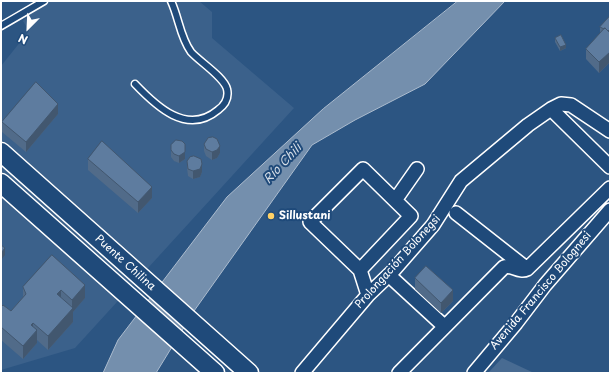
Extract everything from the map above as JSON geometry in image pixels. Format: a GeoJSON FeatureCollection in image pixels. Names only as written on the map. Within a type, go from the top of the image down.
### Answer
{"type":"FeatureCollection","features":[{"type":"Feature","properties":{"kind":"main road","name":"Puente Chilina"},"geometry":{"type":"LineString","coordinates":[[1,152],[249,373]]}},
{"type":"Feature","properties":{"kind":"main road","name":"Puente Chilina"},"geometry":{"type":"LineString","coordinates":[[1,183],[215,373]]}},
{"type":"Feature","properties":{"kind":"street"},"geometry":{"type":"LineString","coordinates":[[610,131],[571,105],[561,104],[551,109],[610,167]]}},
{"type":"Feature","properties":{"kind":"street","name":"Prolongación Bolonegsi"},"geometry":{"type":"LineString","coordinates":[[302,373],[368,295],[392,272],[433,225],[460,180],[551,109]]}},
{"type":"Feature","properties":{"kind":"street"},"geometry":{"type":"LineString","coordinates":[[360,270],[410,218],[411,214],[365,171],[360,169],[310,220],[310,224],[360,270],[368,295]]}},
{"type":"Feature","properties":{"kind":"street"},"geometry":{"type":"LineString","coordinates":[[396,200],[417,169]]}},
{"type":"Feature","properties":{"kind":"street"},"geometry":{"type":"LineString","coordinates":[[398,373],[504,267],[510,266],[523,271],[527,269],[610,188]]}},
{"type":"Feature","properties":{"kind":"street","name":"Avenida Francisco Bolognesi"},"geometry":{"type":"LineString","coordinates":[[474,373],[516,323],[545,285],[610,210]]}},
{"type":"Feature","properties":{"kind":"street"},"geometry":{"type":"LineString","coordinates":[[456,213],[527,269]]}},
{"type":"Feature","properties":{"kind":"street"},"geometry":{"type":"LineString","coordinates":[[394,280],[444,326]]}},
{"type":"Feature","properties":{"kind":"lane"},"geometry":{"type":"LineString","coordinates":[[1,26],[44,1]]}},
{"type":"Feature","properties":{"kind":"lane"},"geometry":{"type":"LineString","coordinates":[[135,84],[166,113],[183,118],[193,119],[208,116],[222,107],[227,99],[228,91],[225,84],[198,59],[186,43],[171,1]]}},
{"type":"Feature","properties":{"kind":"lane"},"geometry":{"type":"LineString","coordinates":[[213,346],[241,373]]}},
{"type":"Feature","properties":{"kind":"shaded area"},"geometry":{"type":"Polygon","coordinates":[[[40,1],[199,1],[212,12],[212,38],[294,108],[75,348],[1,370],[1,66],[29,31],[23,21],[40,1]]]}},
{"type":"Feature","properties":{"kind":"shaded area"},"geometry":{"type":"Polygon","coordinates":[[[502,358],[534,373],[488,373],[502,358]]]}},
{"type":"Feature","properties":{"kind":"water","name":"Río Chili"},"geometry":{"type":"Polygon","coordinates":[[[458,1],[505,1],[425,84],[355,120],[312,145],[194,311],[156,373],[103,373],[118,340],[227,197],[323,109],[458,1]]]}},
{"type":"Feature","properties":{"kind":"building"},"geometry":{"type":"Polygon","coordinates":[[[610,16],[610,29],[608,31],[605,28],[600,27],[610,16]]]}},
{"type":"Feature","properties":{"kind":"building"},"geometry":{"type":"Polygon","coordinates":[[[605,28],[610,33],[610,52],[599,62],[586,49],[605,28]]]}},
{"type":"Feature","properties":{"kind":"building"},"geometry":{"type":"Polygon","coordinates":[[[561,35],[566,45],[560,47],[555,38],[561,35]]]}},
{"type":"Feature","properties":{"kind":"building"},"geometry":{"type":"Polygon","coordinates":[[[36,82],[58,104],[26,142],[2,122],[36,82]]]}},
{"type":"Feature","properties":{"kind":"building"},"geometry":{"type":"Polygon","coordinates":[[[213,137],[217,139],[220,146],[217,150],[212,152],[206,149],[204,144],[208,138],[213,137]]]}},
{"type":"Feature","properties":{"kind":"building"},"geometry":{"type":"Polygon","coordinates":[[[176,140],[182,141],[185,144],[185,152],[179,156],[174,154],[171,150],[171,145],[176,140]]]}},
{"type":"Feature","properties":{"kind":"building"},"geometry":{"type":"Polygon","coordinates":[[[102,141],[152,187],[138,202],[88,159],[102,141]]]}},
{"type":"Feature","properties":{"kind":"building"},"geometry":{"type":"Polygon","coordinates":[[[194,156],[201,159],[202,164],[200,169],[193,171],[188,169],[187,161],[190,157],[194,156]]]}},
{"type":"Feature","properties":{"kind":"building"},"geometry":{"type":"Polygon","coordinates":[[[1,245],[5,248],[1,253],[1,245]]]}},
{"type":"Feature","properties":{"kind":"building"},"geometry":{"type":"Polygon","coordinates":[[[52,255],[85,285],[72,300],[61,290],[57,294],[73,308],[48,336],[33,323],[31,325],[37,330],[23,346],[1,327],[1,307],[3,305],[11,311],[26,294],[23,287],[52,255]]]}},
{"type":"Feature","properties":{"kind":"building"},"geometry":{"type":"Polygon","coordinates":[[[426,266],[453,290],[441,303],[415,278],[426,266]]]}},
{"type":"Feature","properties":{"kind":"place","name":"Sillustani"},"geometry":{"type":"Point","coordinates":[271,216]}}]}
